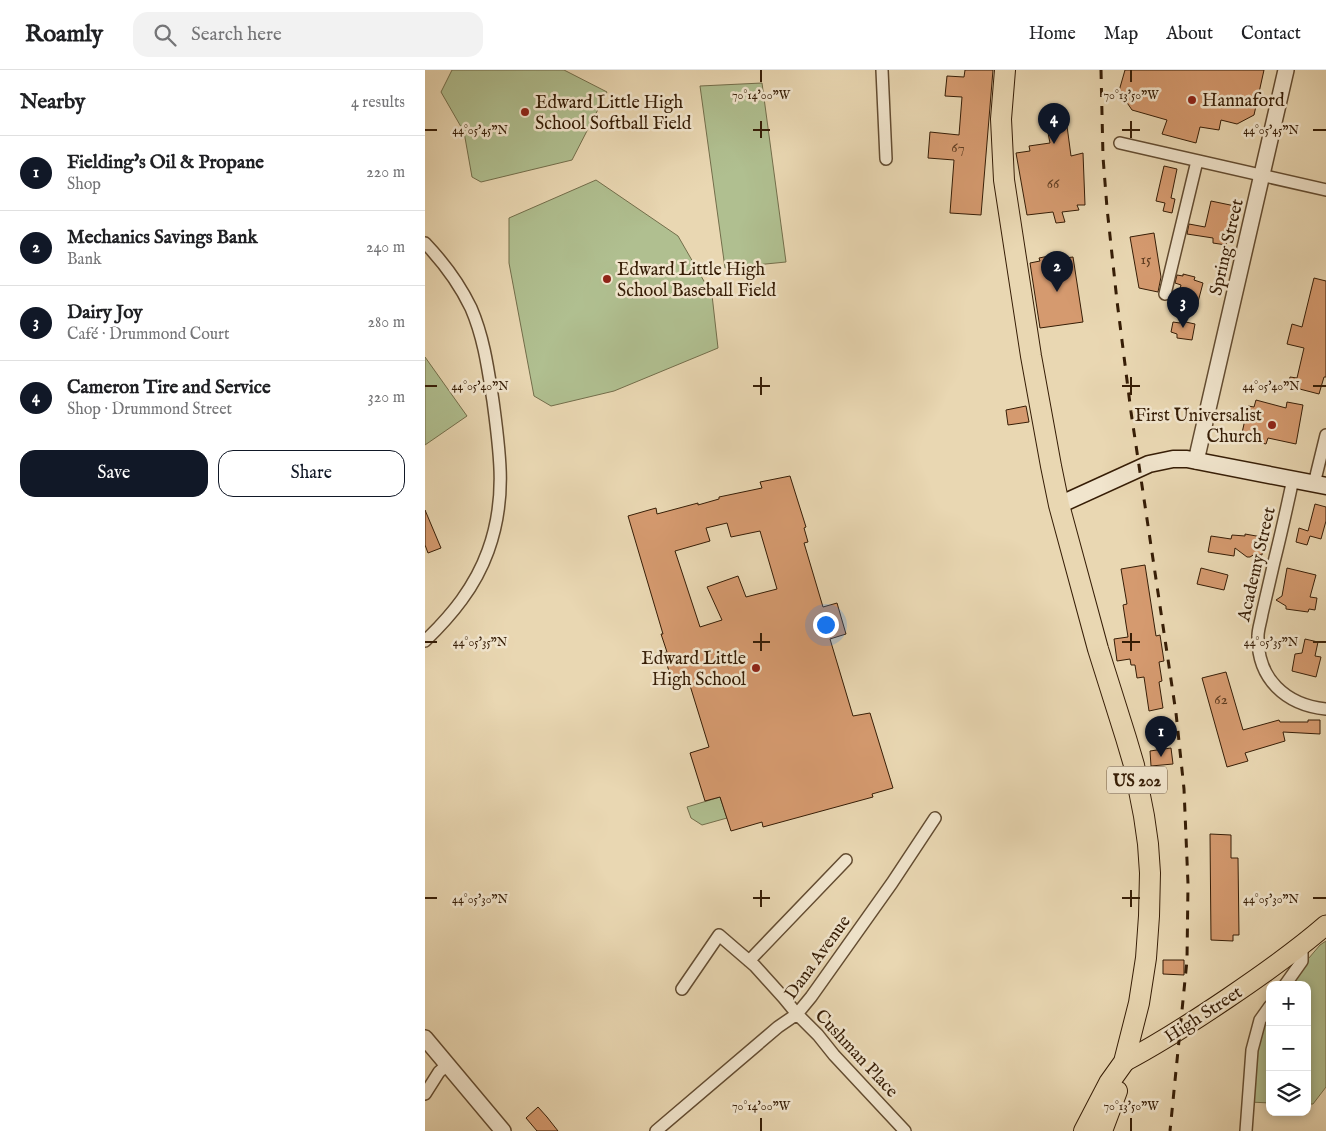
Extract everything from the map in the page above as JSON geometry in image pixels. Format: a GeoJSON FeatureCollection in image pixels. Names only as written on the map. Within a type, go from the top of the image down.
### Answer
{"type":"FeatureCollection","features":[{"type":"Feature","properties":{"kind":"highway","name":"US 202"},"geometry":{"type":"LineString","coordinates":[[1005,70],[1001,120],[1004,180],[1031,356],[1059,506],[1098,649],[1134,765],[1148,844],[1150,873],[1146,958],[1139,1003],[1119,1085],[1103,1131]]}},
{"type":"Feature","properties":{"kind":"highway","name":"US 202"},"geometry":{"type":"LineString","coordinates":[[1084,1131],[1109,1083],[1124,1062]]}},
{"type":"Feature","properties":{"kind":"main road"},"geometry":{"type":"LineString","coordinates":[[1059,506],[1149,464],[1173,459],[1187,459],[1320,485]]}},
{"type":"Feature","properties":{"kind":"main road","name":"High Street"},"geometry":{"type":"LineString","coordinates":[[1124,1062],[1159,1043],[1284,960],[1326,925]]}},
{"type":"Feature","properties":{"kind":"street"},"geometry":{"type":"LineString","coordinates":[[882,70],[886,159]]}},
{"type":"Feature","properties":{"kind":"street","name":"Spring Street"},"geometry":{"type":"LineString","coordinates":[[1196,461],[1286,70]]}},
{"type":"Feature","properties":{"kind":"street"},"geometry":{"type":"LineString","coordinates":[[1120,143],[1326,190]]}},
{"type":"Feature","properties":{"kind":"street"},"geometry":{"type":"LineString","coordinates":[[1165,294],[1197,161]]}},
{"type":"Feature","properties":{"kind":"street"},"geometry":{"type":"LineString","coordinates":[[425,243],[447,267],[462,290],[479,329],[487,360],[500,456],[501,478],[495,527],[484,562],[453,612],[425,641]]}},
{"type":"Feature","properties":{"kind":"street"},"geometry":{"type":"LineString","coordinates":[[1320,485],[1326,434]]}},
{"type":"Feature","properties":{"kind":"street","name":"Academy Street"},"geometry":{"type":"LineString","coordinates":[[1293,480],[1268,585],[1258,634],[1258,645],[1261,662],[1275,687],[1297,701],[1314,707],[1326,708]]}},
{"type":"Feature","properties":{"kind":"street","name":"Dana Avenue"},"geometry":{"type":"LineString","coordinates":[[656,1131],[797,1014],[892,883],[935,818]]}},
{"type":"Feature","properties":{"kind":"street"},"geometry":{"type":"LineString","coordinates":[[749,961],[846,860]]}},
{"type":"Feature","properties":{"kind":"street","name":"Cushman Place"},"geometry":{"type":"LineString","coordinates":[[682,989],[719,935],[749,961],[905,1131]]}},
{"type":"Feature","properties":{"kind":"street"},"geometry":{"type":"LineString","coordinates":[[1288,981],[1302,961],[1303,945]]}},
{"type":"Feature","properties":{"kind":"street"},"geometry":{"type":"LineString","coordinates":[[1246,1131],[1252,1050],[1260,1020],[1266,1012]]}},
{"type":"Feature","properties":{"kind":"street"},"geometry":{"type":"LineString","coordinates":[[425,1038],[503,1131]]}},
{"type":"Feature","properties":{"kind":"street"},"geometry":{"type":"LineString","coordinates":[[425,1094],[439,1072],[447,1065]]}},
{"type":"Feature","properties":{"kind":"green space","name":"Edward Little High School Softball Field"},"geometry":{"type":"Polygon","coordinates":[[[452,70],[564,70],[607,92],[572,160],[481,182],[472,177],[464,132],[441,92],[452,70]]]}},
{"type":"Feature","properties":{"kind":"green space"},"geometry":{"type":"Polygon","coordinates":[[[762,83],[786,262],[725,268],[700,86],[762,83]]]}},
{"type":"Feature","properties":{"kind":"green space","name":"Edward Little High School Baseball Field"},"geometry":{"type":"Polygon","coordinates":[[[596,180],[678,236],[712,295],[718,348],[614,391],[551,406],[534,396],[509,263],[509,218],[596,180]]]}},
{"type":"Feature","properties":{"kind":"green space"},"geometry":{"type":"Polygon","coordinates":[[[425,357],[467,416],[425,445],[425,357]]]}},
{"type":"Feature","properties":{"kind":"green space"},"geometry":{"type":"Polygon","coordinates":[[[720,797],[727,818],[702,825],[691,818],[687,807],[720,797]]]}},
{"type":"Feature","properties":{"kind":"green space"},"geometry":{"type":"Polygon","coordinates":[[[1326,941],[1326,1087],[1311,1104],[1311,981],[1289,981],[1320,945],[1326,941]]]}},
{"type":"Feature","properties":{"kind":"green space"},"geometry":{"type":"Polygon","coordinates":[[[1266,1008],[1266,1103],[1250,1102],[1256,1019],[1266,1008]]]}},
{"type":"Feature","properties":{"kind":"building"},"geometry":{"type":"Polygon","coordinates":[[[965,70],[993,70],[981,215],[950,213],[954,160],[928,158],[930,132],[959,135],[962,97],[945,96],[947,76],[964,77],[965,70]]]}},
{"type":"Feature","properties":{"kind":"building","name":"Hannaford"},"geometry":{"type":"Polygon","coordinates":[[[1125,70],[1264,70],[1254,115],[1237,124],[1221,120],[1219,130],[1200,127],[1196,143],[1162,134],[1167,120],[1132,110],[1119,91],[1125,70]]]}},
{"type":"Feature","properties":{"kind":"building"},"geometry":{"type":"Polygon","coordinates":[[[1067,126],[1071,156],[1083,153],[1085,205],[1077,205],[1079,210],[1062,212],[1065,222],[1056,223],[1053,212],[1027,215],[1016,153],[1030,151],[1029,146],[1050,143],[1047,128],[1067,126]]]}},
{"type":"Feature","properties":{"kind":"building"},"geometry":{"type":"Polygon","coordinates":[[[1164,166],[1177,169],[1171,198],[1175,199],[1172,213],[1163,211],[1165,203],[1156,201],[1164,166]]]}},
{"type":"Feature","properties":{"kind":"building"},"geometry":{"type":"Polygon","coordinates":[[[1211,201],[1235,206],[1226,245],[1213,243],[1213,238],[1187,234],[1189,224],[1205,227],[1211,201]]]}},
{"type":"Feature","properties":{"kind":"building"},"geometry":{"type":"Polygon","coordinates":[[[1154,233],[1161,277],[1158,292],[1139,288],[1130,237],[1154,233]]]}},
{"type":"Feature","properties":{"kind":"building"},"geometry":{"type":"Polygon","coordinates":[[[1049,256],[1050,260],[1073,257],[1083,322],[1040,328],[1030,263],[1040,261],[1039,258],[1049,256]]]}},
{"type":"Feature","properties":{"kind":"building"},"geometry":{"type":"Polygon","coordinates":[[[1183,274],[1195,277],[1194,280],[1203,283],[1198,302],[1178,296],[1181,285],[1175,283],[1177,275],[1183,276],[1183,274]]]}},
{"type":"Feature","properties":{"kind":"building"},"geometry":{"type":"Polygon","coordinates":[[[1314,278],[1326,281],[1326,377],[1324,377],[1319,394],[1288,386],[1290,377],[1297,378],[1304,348],[1287,344],[1292,324],[1302,327],[1314,278]]]}},
{"type":"Feature","properties":{"kind":"building"},"geometry":{"type":"Polygon","coordinates":[[[1181,321],[1195,324],[1192,340],[1177,338],[1177,334],[1171,332],[1173,322],[1180,323],[1181,321]]]}},
{"type":"Feature","properties":{"kind":"building","name":"First Universalist Church"},"geometry":{"type":"Polygon","coordinates":[[[1256,400],[1286,408],[1287,402],[1303,405],[1296,444],[1268,438],[1266,444],[1249,440],[1250,434],[1242,433],[1248,406],[1254,407],[1256,400]]]}},
{"type":"Feature","properties":{"kind":"building"},"geometry":{"type":"Polygon","coordinates":[[[1026,406],[1029,422],[1008,425],[1006,410],[1026,406]]]}},
{"type":"Feature","properties":{"kind":"building","name":"Edward Little High School"},"geometry":{"type":"Polygon","coordinates":[[[790,476],[806,527],[804,528],[808,542],[804,543],[823,607],[837,603],[846,634],[830,639],[853,716],[870,713],[893,788],[872,794],[873,797],[763,827],[762,822],[731,831],[720,797],[705,801],[690,753],[709,747],[688,679],[673,683],[663,653],[667,652],[661,634],[663,634],[628,516],[656,508],[657,514],[698,503],[698,505],[719,499],[719,497],[762,488],[760,482],[790,476]],[[727,523],[706,528],[710,541],[675,551],[700,627],[722,620],[707,587],[738,576],[746,597],[777,589],[760,531],[731,537],[727,523]]]}},
{"type":"Feature","properties":{"kind":"building"},"geometry":{"type":"Polygon","coordinates":[[[1315,504],[1326,507],[1326,521],[1321,539],[1310,536],[1307,545],[1296,542],[1299,528],[1308,531],[1315,504]]]}},
{"type":"Feature","properties":{"kind":"building"},"geometry":{"type":"Polygon","coordinates":[[[425,510],[441,548],[428,553],[425,545],[425,510]]]}},
{"type":"Feature","properties":{"kind":"building"},"geometry":{"type":"Polygon","coordinates":[[[1245,534],[1262,537],[1261,540],[1264,540],[1262,555],[1255,554],[1247,557],[1235,548],[1234,556],[1208,552],[1211,536],[1231,539],[1232,535],[1245,536],[1245,534]]]}},
{"type":"Feature","properties":{"kind":"building"},"geometry":{"type":"Polygon","coordinates":[[[1145,565],[1156,636],[1160,635],[1164,661],[1159,662],[1162,681],[1159,682],[1163,708],[1149,711],[1144,677],[1137,678],[1135,665],[1131,665],[1130,659],[1117,661],[1114,639],[1128,637],[1123,605],[1127,604],[1121,569],[1145,565]]]}},
{"type":"Feature","properties":{"kind":"building"},"geometry":{"type":"Polygon","coordinates":[[[1201,568],[1228,575],[1224,590],[1197,584],[1201,568]]]}},
{"type":"Feature","properties":{"kind":"building"},"geometry":{"type":"Polygon","coordinates":[[[1287,568],[1316,575],[1310,597],[1317,598],[1315,610],[1309,609],[1308,612],[1286,609],[1286,606],[1276,600],[1282,596],[1287,568]]]}},
{"type":"Feature","properties":{"kind":"building"},"geometry":{"type":"Polygon","coordinates":[[[1305,639],[1318,642],[1315,656],[1321,657],[1316,677],[1292,671],[1295,654],[1302,653],[1305,639]]]}},
{"type":"Feature","properties":{"kind":"building"},"geometry":{"type":"Polygon","coordinates":[[[1226,672],[1243,730],[1279,720],[1280,722],[1308,722],[1308,720],[1320,720],[1320,734],[1283,732],[1285,741],[1245,753],[1248,761],[1227,767],[1202,678],[1226,672]]]}},
{"type":"Feature","properties":{"kind":"building"},"geometry":{"type":"Polygon","coordinates":[[[1171,748],[1173,764],[1151,766],[1150,751],[1171,748]]]}},
{"type":"Feature","properties":{"kind":"building"},"geometry":{"type":"Polygon","coordinates":[[[1210,834],[1231,835],[1231,858],[1238,858],[1239,935],[1233,935],[1233,941],[1211,940],[1210,834]]]}},
{"type":"Feature","properties":{"kind":"building"},"geometry":{"type":"Polygon","coordinates":[[[1163,960],[1184,960],[1184,975],[1163,974],[1163,960]]]}},
{"type":"Feature","properties":{"kind":"building"},"geometry":{"type":"Polygon","coordinates":[[[538,1107],[558,1131],[537,1131],[526,1118],[538,1107]]]}},
{"type":"Feature","properties":{"kind":"railway"},"geometry":{"type":"LineString","coordinates":[[1101,70],[1103,157],[1117,301],[1131,412],[1176,713],[1184,789],[1188,884],[1187,960],[1170,1131]]}},
{"type":"Feature","properties":{"kind":"place","name":"Hannaford"},"geometry":{"type":"Point","coordinates":[1192,100]}},
{"type":"Feature","properties":{"kind":"place","name":"Edward Little High School Softball Field"},"geometry":{"type":"Point","coordinates":[525,112]}},
{"type":"Feature","properties":{"kind":"place","name":"Cameron Tire and Service"},"geometry":{"type":"Point","coordinates":[1054,144]}},
{"type":"Feature","properties":{"kind":"place","name":"Edward Little High School Baseball Field"},"geometry":{"type":"Point","coordinates":[607,279]}},
{"type":"Feature","properties":{"kind":"place","name":"Mechanics Savings Bank"},"geometry":{"type":"Point","coordinates":[1057,292]}},
{"type":"Feature","properties":{"kind":"place","name":"Dairy Joy"},"geometry":{"type":"Point","coordinates":[1183,328]}},
{"type":"Feature","properties":{"kind":"place","name":"First Universalist Church"},"geometry":{"type":"Point","coordinates":[1272,425]}},
{"type":"Feature","properties":{"kind":"place","name":"Edward Little High School"},"geometry":{"type":"Point","coordinates":[756,668]}},
{"type":"Feature","properties":{"kind":"place","name":"Fielding's Oil & Propane"},"geometry":{"type":"Point","coordinates":[1161,757]}}]}
